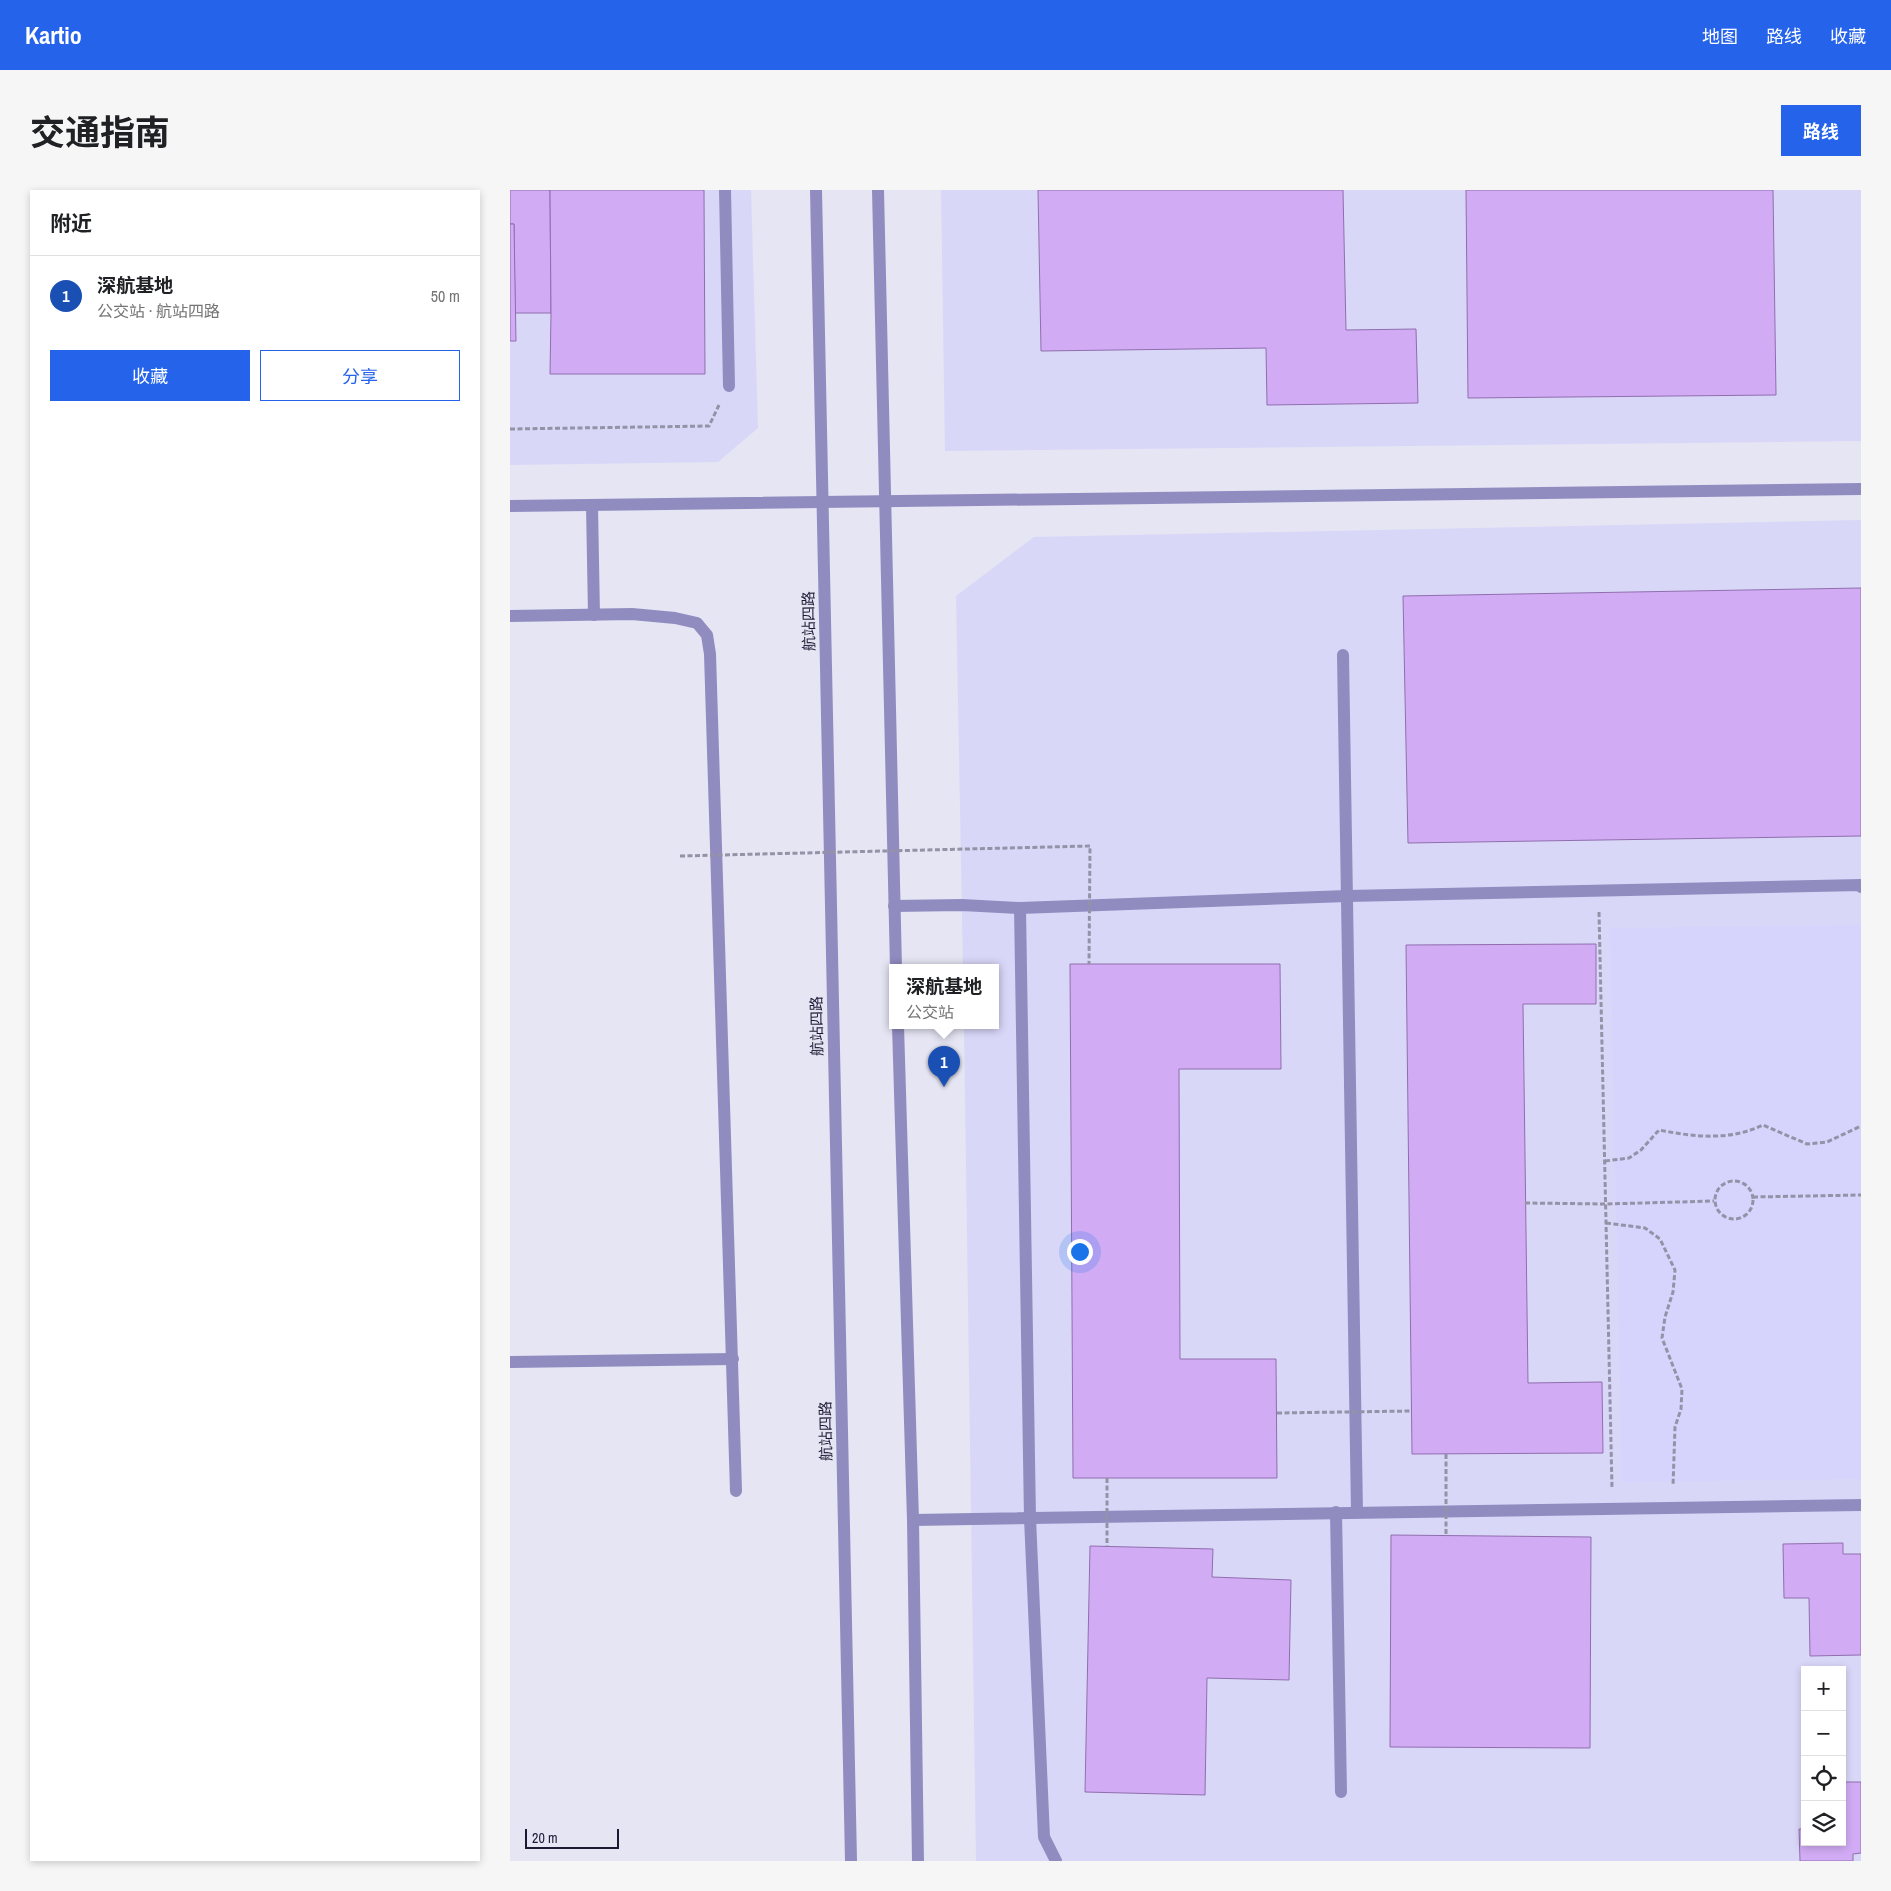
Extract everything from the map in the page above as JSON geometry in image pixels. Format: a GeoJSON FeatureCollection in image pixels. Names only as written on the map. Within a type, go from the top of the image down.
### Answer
{"type":"FeatureCollection","features":[{"type":"Feature","properties":{"kind":"street"},"geometry":{"type":"LineString","coordinates":[[725,190],[729,386]]}},
{"type":"Feature","properties":{"kind":"street","name":"航站四路"},"geometry":{"type":"LineString","coordinates":[[816,190],[851,1861]]}},
{"type":"Feature","properties":{"kind":"street"},"geometry":{"type":"LineString","coordinates":[[878,190],[896,964]]}},
{"type":"Feature","properties":{"kind":"street"},"geometry":{"type":"LineString","coordinates":[[510,506],[1861,489]]}},
{"type":"Feature","properties":{"kind":"street"},"geometry":{"type":"LineString","coordinates":[[592,505],[594,615]]}},
{"type":"Feature","properties":{"kind":"street"},"geometry":{"type":"LineString","coordinates":[[510,616],[632,614],[675,618],[697,623],[707,635],[710,654],[736,1491]]}},
{"type":"Feature","properties":{"kind":"street"},"geometry":{"type":"LineString","coordinates":[[1343,655],[1358,1512]]}},
{"type":"Feature","properties":{"kind":"street"},"geometry":{"type":"LineString","coordinates":[[894,906],[962,905],[1020,908],[1348,896],[1861,885],[1861,887]]}},
{"type":"Feature","properties":{"kind":"street"},"geometry":{"type":"LineString","coordinates":[[1020,908],[1030,1518],[1044,1837],[1056,1861]]}},
{"type":"Feature","properties":{"kind":"street"},"geometry":{"type":"LineString","coordinates":[[898,1029],[913,1520],[918,1861]]}},
{"type":"Feature","properties":{"kind":"street"},"geometry":{"type":"LineString","coordinates":[[510,1362],[733,1359]]}},
{"type":"Feature","properties":{"kind":"street"},"geometry":{"type":"LineString","coordinates":[[913,1520],[1861,1505]]}},
{"type":"Feature","properties":{"kind":"street"},"geometry":{"type":"LineString","coordinates":[[1336,1512],[1341,1792]]}},
{"type":"Feature","properties":{"kind":"path"},"geometry":{"type":"LineString","coordinates":[[510,429],[709,426],[729,386]]}},
{"type":"Feature","properties":{"kind":"path"},"geometry":{"type":"LineString","coordinates":[[680,856],[1090,846],[1090,964]]}},
{"type":"Feature","properties":{"kind":"path"},"geometry":{"type":"LineString","coordinates":[[1598,891],[1613,1508]]}},
{"type":"Feature","properties":{"kind":"path"},"geometry":{"type":"LineString","coordinates":[[1605,1161],[1629,1158],[1641,1150],[1659,1130],[1678,1134],[1726,1136],[1748,1132],[1763,1125],[1807,1144],[1827,1142],[1861,1126]]}},
{"type":"Feature","properties":{"kind":"path"},"geometry":{"type":"LineString","coordinates":[[1735,1181],[1741,1182],[1746,1186],[1753,1197],[1753,1204],[1747,1214],[1735,1220],[1723,1217],[1718,1213],[1714,1201],[1715,1195],[1722,1184],[1735,1181]]}},
{"type":"Feature","properties":{"kind":"path"},"geometry":{"type":"LineString","coordinates":[[1753,1197],[1861,1196]]}},
{"type":"Feature","properties":{"kind":"path"},"geometry":{"type":"LineString","coordinates":[[1525,1203],[1606,1204],[1714,1201]]}},
{"type":"Feature","properties":{"kind":"path"},"geometry":{"type":"LineString","coordinates":[[1606,1223],[1645,1228],[1660,1239],[1675,1270],[1673,1292],[1664,1316],[1662,1338],[1682,1389],[1681,1409],[1675,1428],[1672,1507]]}},
{"type":"Feature","properties":{"kind":"path"},"geometry":{"type":"LineString","coordinates":[[1277,1413],[1412,1411]]}},
{"type":"Feature","properties":{"kind":"path"},"geometry":{"type":"LineString","coordinates":[[1446,1454],[1446,1536]]}},
{"type":"Feature","properties":{"kind":"path"},"geometry":{"type":"LineString","coordinates":[[1106,1478],[1107,1546]]}},
{"type":"Feature","properties":{"kind":"shaded area"},"geometry":{"type":"Polygon","coordinates":[[[510,190],[751,190],[758,428],[718,462],[510,465],[510,190]]]}},
{"type":"Feature","properties":{"kind":"shaded area"},"geometry":{"type":"Polygon","coordinates":[[[941,190],[1861,190],[1861,441],[945,451],[941,190]]]}},
{"type":"Feature","properties":{"kind":"shaded area"},"geometry":{"type":"Polygon","coordinates":[[[1861,520],[1861,1861],[976,1861],[964,1029],[999,1029],[999,964],[963,964],[956,596],[1034,537],[1861,520]]]}},
{"type":"Feature","properties":{"kind":"shaded area"},"geometry":{"type":"Polygon","coordinates":[[[1861,925],[1861,1479],[1622,1482],[1610,928],[1861,925]]]}},
{"type":"Feature","properties":{"kind":"building"},"geometry":{"type":"Polygon","coordinates":[[[510,190],[550,190],[551,313],[515,313],[514,224],[510,224],[510,190]]]}},
{"type":"Feature","properties":{"kind":"building"},"geometry":{"type":"Polygon","coordinates":[[[550,190],[704,190],[705,374],[550,374],[550,190]]]}},
{"type":"Feature","properties":{"kind":"building"},"geometry":{"type":"Polygon","coordinates":[[[1038,190],[1343,190],[1346,330],[1416,329],[1418,403],[1267,405],[1266,348],[1041,351],[1038,190]]]}},
{"type":"Feature","properties":{"kind":"building"},"geometry":{"type":"Polygon","coordinates":[[[1466,190],[1773,190],[1776,395],[1468,398],[1466,190]]]}},
{"type":"Feature","properties":{"kind":"building"},"geometry":{"type":"Polygon","coordinates":[[[510,224],[514,224],[516,341],[510,341],[510,224]]]}},
{"type":"Feature","properties":{"kind":"building"},"geometry":{"type":"Polygon","coordinates":[[[1861,588],[1861,836],[1408,843],[1403,596],[1861,588]]]}},
{"type":"Feature","properties":{"kind":"building"},"geometry":{"type":"Polygon","coordinates":[[[1596,944],[1596,1004],[1523,1004],[1528,1383],[1602,1382],[1603,1453],[1412,1454],[1406,945],[1596,944]]]}},
{"type":"Feature","properties":{"kind":"building"},"geometry":{"type":"Polygon","coordinates":[[[1070,964],[1280,964],[1281,1069],[1179,1069],[1180,1359],[1276,1359],[1277,1478],[1073,1478],[1070,964]]]}},
{"type":"Feature","properties":{"kind":"building"},"geometry":{"type":"Polygon","coordinates":[[[1391,1535],[1591,1537],[1590,1748],[1390,1747],[1391,1535]]]}},
{"type":"Feature","properties":{"kind":"building"},"geometry":{"type":"Polygon","coordinates":[[[1843,1543],[1843,1554],[1861,1554],[1861,1655],[1810,1656],[1809,1598],[1784,1598],[1783,1544],[1843,1543]]]}},
{"type":"Feature","properties":{"kind":"building"},"geometry":{"type":"Polygon","coordinates":[[[1090,1546],[1213,1549],[1212,1577],[1291,1580],[1289,1680],[1207,1678],[1205,1795],[1085,1792],[1090,1546]]]}},
{"type":"Feature","properties":{"kind":"building"},"geometry":{"type":"Polygon","coordinates":[[[1846,1782],[1861,1782],[1861,1853],[1853,1854],[1853,1861],[1800,1861],[1799,1829],[1801,1829],[1801,1846],[1846,1846],[1846,1782]]]}},
{"type":"Feature","properties":{"kind":"place","name":"深航基地"},"geometry":{"type":"Point","coordinates":[944,1087]}}]}
